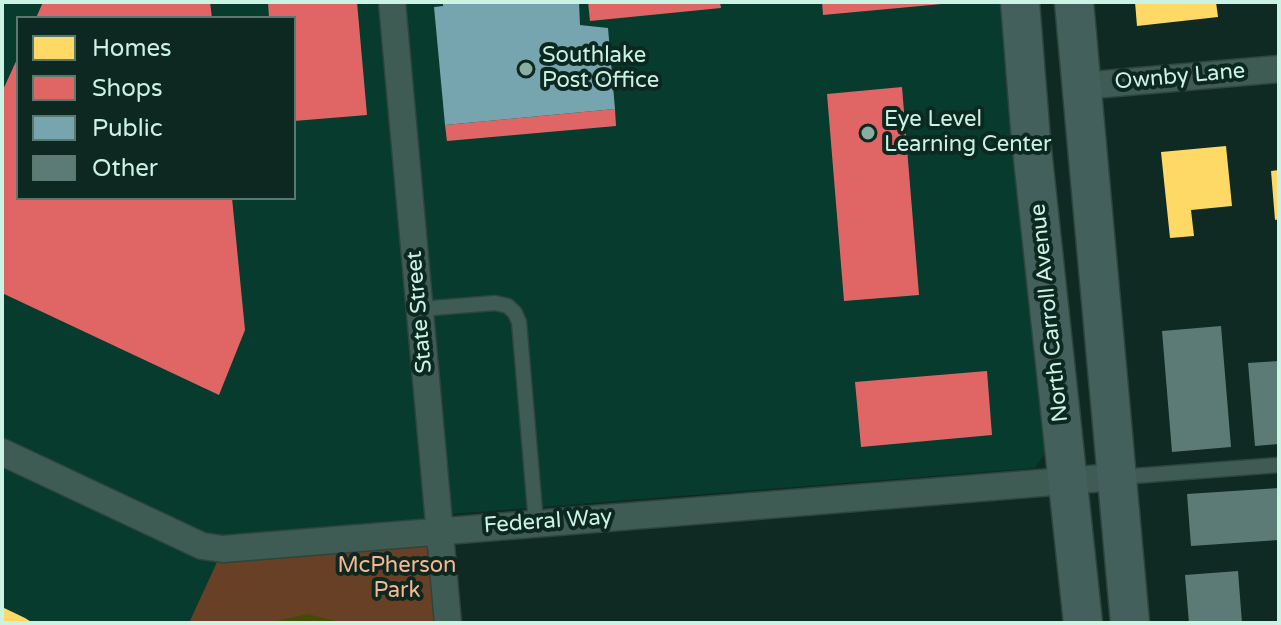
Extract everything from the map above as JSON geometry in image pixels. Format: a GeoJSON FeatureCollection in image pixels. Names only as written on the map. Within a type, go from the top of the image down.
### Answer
{"type":"FeatureCollection","features":[{"type":"Feature","properties":{"kind":"main road","name":"North Carroll Avenue"},"geometry":{"type":"LineString","coordinates":[[1020,2],[1031,140],[1083,623]]}},
{"type":"Feature","properties":{"kind":"main road"},"geometry":{"type":"LineString","coordinates":[[1074,2],[1130,623]]}},
{"type":"Feature","properties":{"kind":"street","name":"State Street"},"geometry":{"type":"LineString","coordinates":[[392,2],[448,623]]}},
{"type":"Feature","properties":{"kind":"street","name":"Ownby Lane"},"geometry":{"type":"LineString","coordinates":[[1081,86],[1279,69]]}},
{"type":"Feature","properties":{"kind":"street","name":"Federal Way"},"geometry":{"type":"LineString","coordinates":[[2,452],[202,546],[223,549],[1115,477]]}},
{"type":"Feature","properties":{"kind":"lane"},"geometry":{"type":"LineString","coordinates":[[420,309],[495,303],[508,306],[515,313],[519,322],[536,523]]}},
{"type":"Feature","properties":{"kind":"lane"},"geometry":{"type":"LineString","coordinates":[[1115,477],[1279,465]]}},
{"type":"Feature","properties":{"kind":"shaded area"},"geometry":{"type":"Polygon","coordinates":[[[2,2],[1008,2],[1049,447],[1035,468],[439,515],[448,623],[2,623],[2,2]]]}},
{"type":"Feature","properties":{"kind":"shaded area"},"geometry":{"type":"Polygon","coordinates":[[[308,614],[344,623],[267,623],[308,614]]]}},
{"type":"Feature","properties":{"kind":"green space","name":"McPherson Park"},"geometry":{"type":"Polygon","coordinates":[[[440,530],[448,623],[189,623],[223,549],[440,530]]]}},
{"type":"Feature","properties":{"kind":"building: Homes"},"geometry":{"type":"Polygon","coordinates":[[[1135,2],[1216,2],[1218,17],[1137,26],[1135,2]]]}},
{"type":"Feature","properties":{"kind":"building: Homes"},"geometry":{"type":"Polygon","coordinates":[[[1226,146],[1232,206],[1191,210],[1194,236],[1170,238],[1161,152],[1226,146]]]}},
{"type":"Feature","properties":{"kind":"building: Homes"},"geometry":{"type":"Polygon","coordinates":[[[1279,170],[1279,219],[1275,220],[1271,171],[1279,170]]]}},
{"type":"Feature","properties":{"kind":"building: Homes"},"geometry":{"type":"Polygon","coordinates":[[[2,607],[25,618],[33,623],[2,623],[2,607]]]}},
{"type":"Feature","properties":{"kind":"building: Shops"},"geometry":{"type":"Polygon","coordinates":[[[43,2],[210,2],[212,16],[37,16],[43,2]]]}},
{"type":"Feature","properties":{"kind":"building: Shops"},"geometry":{"type":"Polygon","coordinates":[[[268,2],[357,2],[367,115],[296,121],[296,16],[269,16],[268,2]]]}},
{"type":"Feature","properties":{"kind":"building: Shops"},"geometry":{"type":"Polygon","coordinates":[[[588,2],[720,2],[721,8],[590,21],[588,2]]]}},
{"type":"Feature","properties":{"kind":"building: Shops"},"geometry":{"type":"Polygon","coordinates":[[[822,2],[942,2],[942,4],[823,15],[822,2]]]}},
{"type":"Feature","properties":{"kind":"building: Shops"},"geometry":{"type":"Polygon","coordinates":[[[16,61],[16,200],[232,200],[245,330],[219,395],[2,293],[2,92],[16,61]]]}},
{"type":"Feature","properties":{"kind":"building: Shops"},"geometry":{"type":"Polygon","coordinates":[[[902,87],[919,295],[844,301],[827,94],[902,87]]]}},
{"type":"Feature","properties":{"kind":"building: Shops"},"geometry":{"type":"Polygon","coordinates":[[[615,109],[616,126],[447,141],[445,125],[615,109]]]}},
{"type":"Feature","properties":{"kind":"building: Shops"},"geometry":{"type":"Polygon","coordinates":[[[987,371],[992,435],[861,447],[855,382],[987,371]]]}},
{"type":"Feature","properties":{"kind":"building: Public","name":"Southlake Post Office"},"geometry":{"type":"Polygon","coordinates":[[[443,2],[579,2],[580,25],[608,28],[615,109],[445,125],[434,7],[443,6],[443,2]]]}},
{"type":"Feature","properties":{"kind":"building: Other"},"geometry":{"type":"Polygon","coordinates":[[[1221,326],[1231,447],[1172,452],[1162,331],[1221,326]]]}},
{"type":"Feature","properties":{"kind":"building: Other"},"geometry":{"type":"Polygon","coordinates":[[[1279,361],[1279,444],[1255,446],[1248,363],[1279,361]]]}},
{"type":"Feature","properties":{"kind":"building: Other"},"geometry":{"type":"Polygon","coordinates":[[[1279,488],[1279,540],[1191,546],[1187,494],[1279,488]]]}},
{"type":"Feature","properties":{"kind":"building: Other"},"geometry":{"type":"Polygon","coordinates":[[[1238,571],[1242,623],[1189,623],[1185,575],[1238,571]]]}},
{"type":"Feature","properties":{"kind":"place","name":"Southlake Post Office"},"geometry":{"type":"Point","coordinates":[526,69]}},
{"type":"Feature","properties":{"kind":"place","name":"Eye Level Learning Center"},"geometry":{"type":"Point","coordinates":[868,133]}}]}
